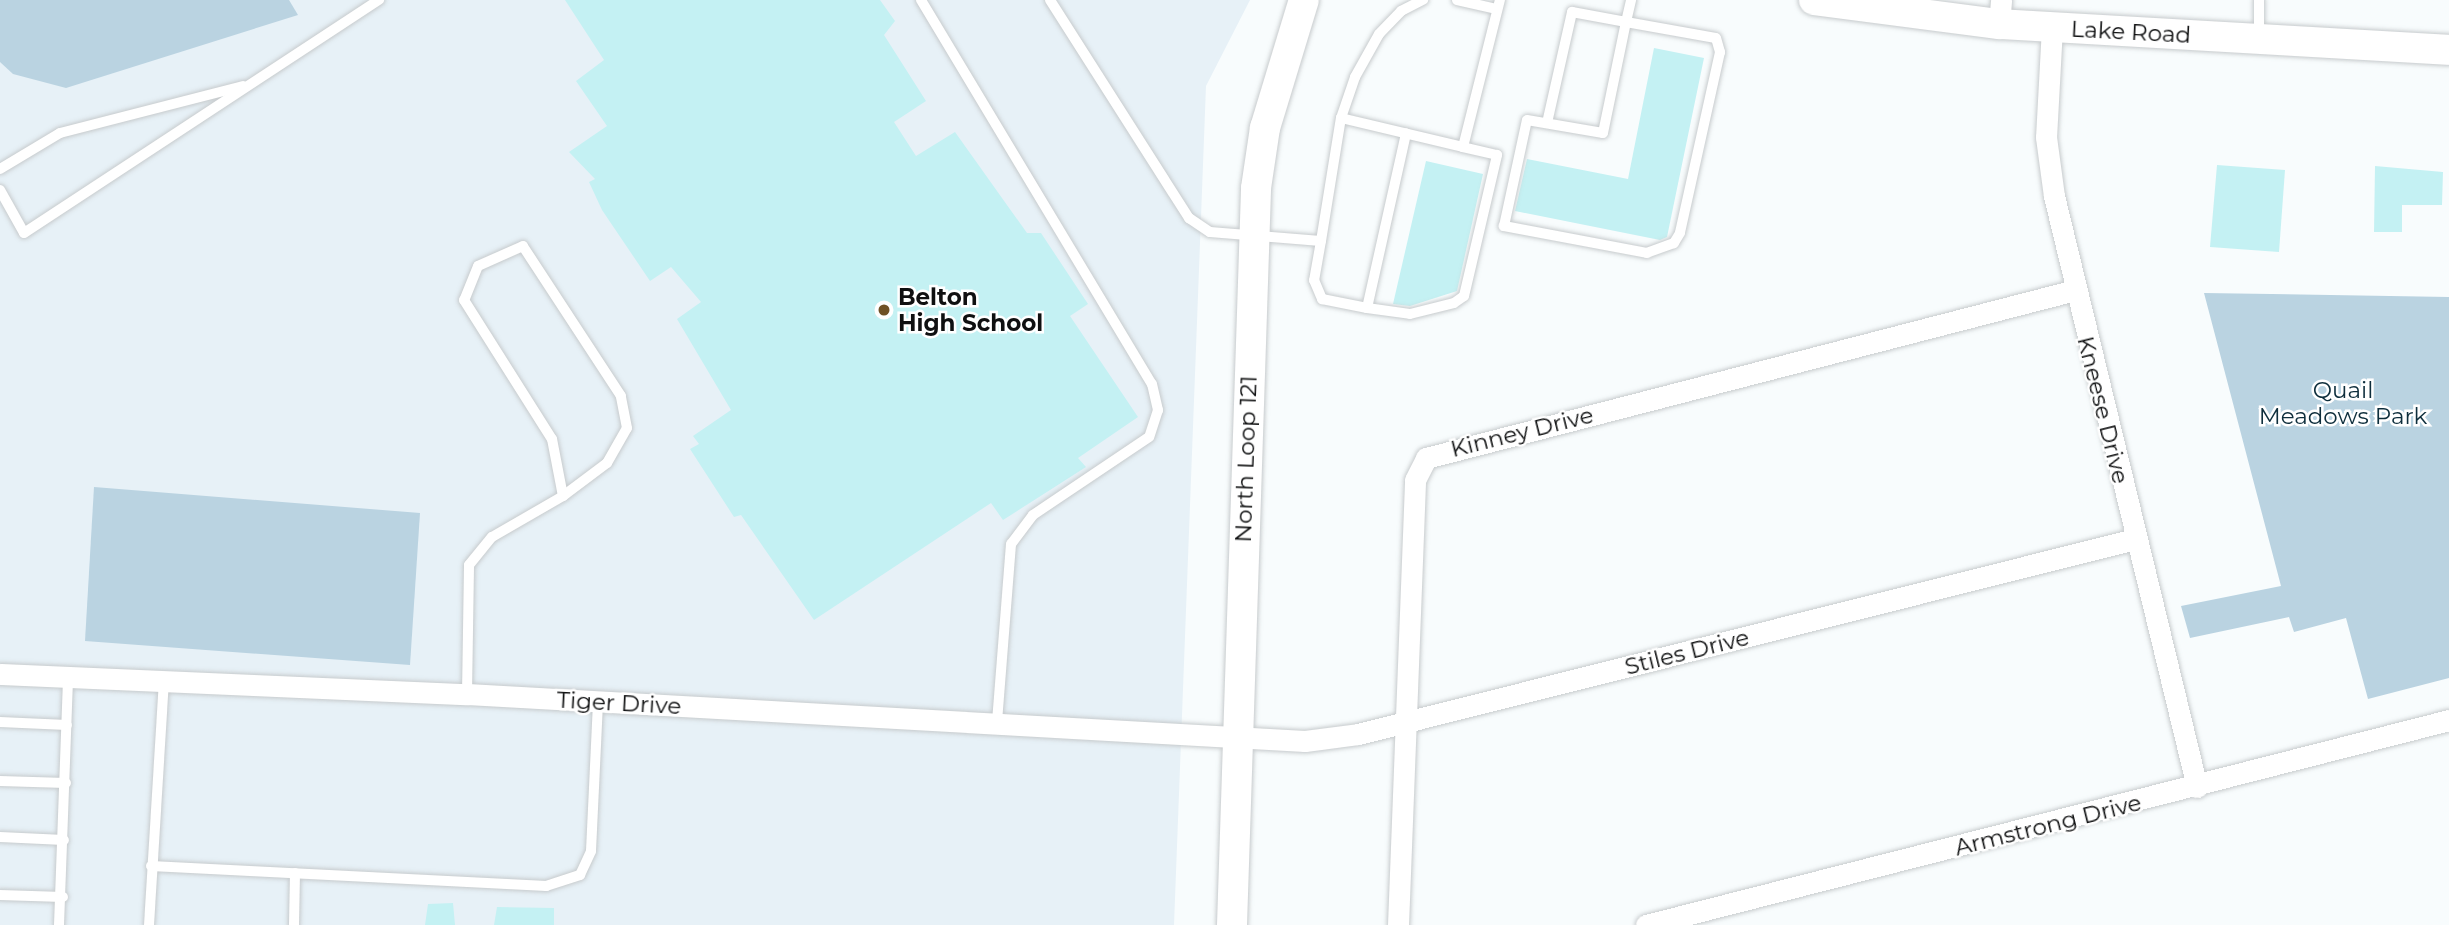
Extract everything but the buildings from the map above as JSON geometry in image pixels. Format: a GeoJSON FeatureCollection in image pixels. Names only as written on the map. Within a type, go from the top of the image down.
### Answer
{"type":"FeatureCollection","features":[{"type":"Feature","properties":{"kind":"main road","name":"North Loop 121"},"geometry":{"type":"LineString","coordinates":[[1232,925],[1253,238],[1265,128],[1304,0]]}},
{"type":"Feature","properties":{"kind":"main road","name":"Lake Road"},"geometry":{"type":"LineString","coordinates":[[1814,0],[2000,12],[2052,27],[2449,50]]}},
{"type":"Feature","properties":{"kind":"street","name":"Kneese Drive"},"geometry":{"type":"LineString","coordinates":[[2052,27],[2046,137],[2075,290],[2197,787]]}},
{"type":"Feature","properties":{"kind":"street","name":"Kinney Drive"},"geometry":{"type":"LineString","coordinates":[[1398,925],[1409,722],[1415,480],[1426,458],[2075,290]]}},
{"type":"Feature","properties":{"kind":"street","name":"Stiles Drive"},"geometry":{"type":"LineString","coordinates":[[1237,740],[1305,741],[1409,722],[2134,539]]}},
{"type":"Feature","properties":{"kind":"street","name":"Tiger Drive"},"geometry":{"type":"LineString","coordinates":[[0,674],[467,694],[997,723],[1237,740]]}},
{"type":"Feature","properties":{"kind":"street","name":"Armstrong Drive"},"geometry":{"type":"LineString","coordinates":[[1646,925],[2197,787],[2449,720]]}},
{"type":"Feature","properties":{"kind":"lane"},"geometry":{"type":"LineString","coordinates":[[0,190],[24,233],[379,0]]}},
{"type":"Feature","properties":{"kind":"lane"},"geometry":{"type":"LineString","coordinates":[[921,0],[1152,384],[1158,410],[1149,437],[1020,529],[1011,544],[997,723]]}},
{"type":"Feature","properties":{"kind":"lane"},"geometry":{"type":"LineString","coordinates":[[1050,0],[1189,218],[1210,232],[1253,238],[1321,242]]}},
{"type":"Feature","properties":{"kind":"lane"},"geometry":{"type":"LineString","coordinates":[[1341,118],[1497,155],[1464,296],[1421,313],[1398,314],[1322,299],[1314,280],[1341,118],[1355,76],[1379,34],[1401,11],[1423,0]]}},
{"type":"Feature","properties":{"kind":"lane"},"geometry":{"type":"LineString","coordinates":[[1457,0],[1499,4],[1463,147]]}},
{"type":"Feature","properties":{"kind":"lane"},"geometry":{"type":"LineString","coordinates":[[1548,123],[1572,12],[1626,22],[1716,38],[1720,43],[1680,233],[1674,243],[1647,253],[1504,226],[1528,120],[1604,133],[1626,22],[1631,0]]}},
{"type":"Feature","properties":{"kind":"lane"},"geometry":{"type":"LineString","coordinates":[[2259,0],[2259,40]]}},
{"type":"Feature","properties":{"kind":"lane"},"geometry":{"type":"LineString","coordinates":[[0,169],[60,133],[249,85]]}},
{"type":"Feature","properties":{"kind":"lane"},"geometry":{"type":"LineString","coordinates":[[1367,307],[1406,133]]}},
{"type":"Feature","properties":{"kind":"lane"},"geometry":{"type":"LineString","coordinates":[[467,694],[469,565],[492,537],[563,496],[607,463],[627,428],[621,397],[523,246],[478,266],[464,300],[552,439],[563,496]]}},
{"type":"Feature","properties":{"kind":"lane"},"geometry":{"type":"LineString","coordinates":[[59,925],[63,897],[68,677]]}},
{"type":"Feature","properties":{"kind":"lane"},"geometry":{"type":"LineString","coordinates":[[149,925],[164,681]]}},
{"type":"Feature","properties":{"kind":"lane"},"geometry":{"type":"LineString","coordinates":[[151,866],[546,886],[580,875],[591,850],[598,701]]}},
{"type":"Feature","properties":{"kind":"lane"},"geometry":{"type":"LineString","coordinates":[[0,722],[67,725]]}},
{"type":"Feature","properties":{"kind":"lane"},"geometry":{"type":"LineString","coordinates":[[0,781],[65,783]]}},
{"type":"Feature","properties":{"kind":"lane"},"geometry":{"type":"LineString","coordinates":[[0,837],[64,840]]}},
{"type":"Feature","properties":{"kind":"lane"},"geometry":{"type":"LineString","coordinates":[[294,925],[295,873]]}},
{"type":"Feature","properties":{"kind":"lane"},"geometry":{"type":"LineString","coordinates":[[0,895],[63,897]]}},
{"type":"Feature","properties":{"kind":"shaded area"},"geometry":{"type":"Polygon","coordinates":[[[0,0],[1250,0],[1206,86],[1174,925],[0,925],[0,0]]]}},
{"type":"Feature","properties":{"kind":"green space"},"geometry":{"type":"Polygon","coordinates":[[[0,0],[289,0],[298,15],[66,88],[13,74],[0,62],[0,0]]]}},
{"type":"Feature","properties":{"kind":"green space","name":"Quail Meadows Park"},"geometry":{"type":"Polygon","coordinates":[[[2204,293],[2449,297],[2449,678],[2368,699],[2346,618],[2294,632],[2289,617],[2190,638],[2181,606],[2281,586],[2204,293]]]}},
{"type":"Feature","properties":{"kind":"green space"},"geometry":{"type":"Polygon","coordinates":[[[94,487],[420,513],[410,665],[85,641],[94,487]]]}},
{"type":"Feature","properties":{"kind":"place","name":"Belton High School"},"geometry":{"type":"Point","coordinates":[884,310]}}]}
